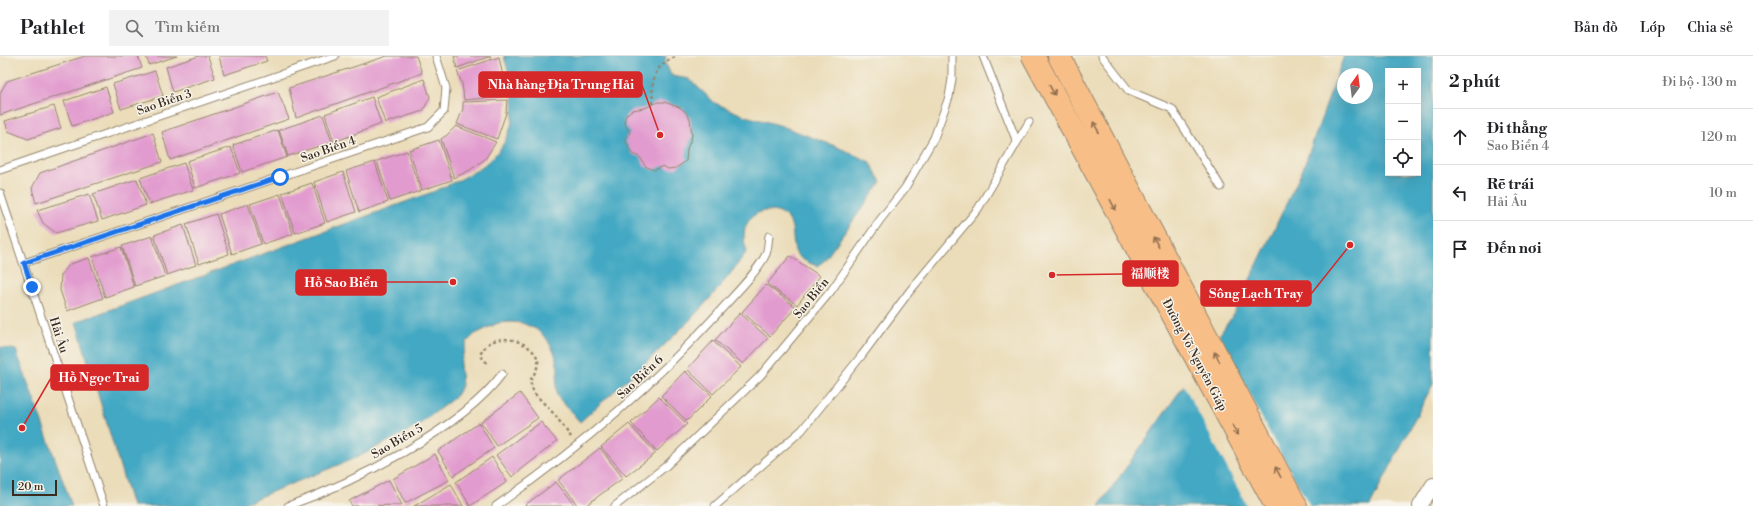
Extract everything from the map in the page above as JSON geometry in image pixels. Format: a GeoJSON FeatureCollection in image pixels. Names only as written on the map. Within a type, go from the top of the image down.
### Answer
{"type":"FeatureCollection","features":[{"type":"Feature","properties":{"kind":"main road","name":"Đường Võ Nguyên Giáp"},"geometry":{"type":"LineString","coordinates":[[1033,56],[1276,506]]}},
{"type":"Feature","properties":{"kind":"main road","name":"Đường Võ Nguyên Giáp"},"geometry":{"type":"LineString","coordinates":[[1059,56],[1296,506]]}},
{"type":"Feature","properties":{"kind":"street"},"geometry":{"type":"LineString","coordinates":[[1420,506],[1433,485]]}},
{"type":"Feature","properties":{"kind":"lane","name":"Sao Biển 3"},"geometry":{"type":"LineString","coordinates":[[0,170],[335,56]]}},
{"type":"Feature","properties":{"kind":"lane","name":"Sao Biển 4"},"geometry":{"type":"LineString","coordinates":[[24,263],[428,127],[444,111],[446,88],[436,56]]}},
{"type":"Feature","properties":{"kind":"lane","name":"Sao Biển"},"geometry":{"type":"LineString","coordinates":[[615,506],[666,466],[760,376],[831,291],[880,220],[905,188],[934,138],[949,97],[952,79],[952,56]]}},
{"type":"Feature","properties":{"kind":"lane"},"geometry":{"type":"LineString","coordinates":[[982,56],[1017,142]]}},
{"type":"Feature","properties":{"kind":"lane"},"geometry":{"type":"LineString","coordinates":[[1102,56],[1129,91],[1172,109],[1221,187]]}},
{"type":"Feature","properties":{"kind":"lane"},"geometry":{"type":"LineString","coordinates":[[715,506],[802,430],[862,355],[909,292],[978,209],[1029,122]]}},
{"type":"Feature","properties":{"kind":"lane","name":"Hải Âu"},"geometry":{"type":"LineString","coordinates":[[0,193],[104,506]]}},
{"type":"Feature","properties":{"kind":"lane","name":"Sao Biển 6"},"geometry":{"type":"LineString","coordinates":[[496,506],[546,471],[600,428],[667,368],[739,289],[760,263],[766,254],[769,236]]}},
{"type":"Feature","properties":{"kind":"lane","name":"Sao Biển 5"},"geometry":{"type":"LineString","coordinates":[[288,506],[378,466],[415,445],[477,402],[491,390],[502,374]]}},
{"type":"Feature","properties":{"kind":"path"},"geometry":{"type":"LineString","coordinates":[[653,104],[652,87],[654,76],[660,66],[678,56]]}},
{"type":"Feature","properties":{"kind":"path"},"geometry":{"type":"LineString","coordinates":[[487,363],[480,354],[482,348],[492,341],[504,338],[517,341],[530,349],[538,358],[538,365],[530,381],[534,392],[572,438]]}},
{"type":"Feature","properties":{"kind":"water"},"geometry":{"type":"Polygon","coordinates":[[[504,56],[666,56],[665,63],[672,76],[689,79],[715,103],[745,116],[779,125],[835,146],[870,162],[881,182],[824,261],[817,266],[804,261],[798,256],[795,251],[792,227],[786,217],[780,213],[770,211],[762,211],[755,215],[746,226],[744,234],[744,242],[747,251],[710,298],[690,320],[646,362],[580,422],[557,396],[556,386],[558,369],[555,354],[547,339],[536,329],[522,323],[498,323],[475,334],[467,342],[460,364],[462,385],[455,397],[416,427],[358,457],[237,506],[132,506],[76,322],[430,193],[464,178],[491,159],[501,147],[509,133],[513,116],[513,95],[511,80],[504,56]]]}},
{"type":"Feature","properties":{"kind":"water"},"geometry":{"type":"Polygon","coordinates":[[[1344,56],[1433,56],[1433,384],[1370,506],[1099,506],[1232,317],[1303,169],[1337,75],[1337,104],[1373,104],[1373,68],[1340,68],[1344,56]]]}},
{"type":"Feature","properties":{"kind":"water"},"geometry":{"type":"Polygon","coordinates":[[[0,347],[16,350],[72,506],[0,506],[0,347]]]}},
{"type":"Feature","properties":{"kind":"pier"},"geometry":{"type":"Polygon","coordinates":[[[1218,334],[1287,466],[1310,506],[1247,506],[1183,384],[1218,334]]]}},
{"type":"Feature","properties":{"kind":"building"},"geometry":{"type":"Polygon","coordinates":[[[85,56],[138,56],[142,68],[0,115],[0,93],[7,81],[85,56]]]}},
{"type":"Feature","properties":{"kind":"building"},"geometry":{"type":"Polygon","coordinates":[[[146,56],[177,56],[149,65],[146,56]]]}},
{"type":"Feature","properties":{"kind":"building"},"geometry":{"type":"Polygon","coordinates":[[[199,56],[208,56],[215,78],[173,92],[166,67],[199,56]]]}},
{"type":"Feature","properties":{"kind":"building"},"geometry":{"type":"Polygon","coordinates":[[[219,56],[265,56],[267,61],[224,75],[219,56]]]}},
{"type":"Feature","properties":{"kind":"building"},"geometry":{"type":"Polygon","coordinates":[[[387,56],[416,56],[422,73],[296,118],[289,88],[387,56]]]}},
{"type":"Feature","properties":{"kind":"building"},"geometry":{"type":"Polygon","coordinates":[[[454,56],[491,56],[457,68],[454,56]]]}},
{"type":"Feature","properties":{"kind":"building"},"geometry":{"type":"Polygon","coordinates":[[[499,57],[507,96],[464,100],[462,84],[457,71],[499,57]]]}},
{"type":"Feature","properties":{"kind":"building"},"geometry":{"type":"Polygon","coordinates":[[[155,71],[163,96],[121,109],[113,84],[155,71]]]}},
{"type":"Feature","properties":{"kind":"building"},"geometry":{"type":"Polygon","coordinates":[[[424,79],[430,97],[423,111],[385,123],[376,97],[424,79]]]}},
{"type":"Feature","properties":{"kind":"building"},"geometry":{"type":"Polygon","coordinates":[[[106,87],[114,112],[72,126],[64,101],[106,87]]]}},
{"type":"Feature","properties":{"kind":"building"},"geometry":{"type":"Polygon","coordinates":[[[278,92],[289,119],[170,160],[162,132],[278,92]]]}},
{"type":"Feature","properties":{"kind":"building"},"geometry":{"type":"Polygon","coordinates":[[[372,97],[381,124],[334,142],[325,114],[372,97]]]}},
{"type":"Feature","properties":{"kind":"building"},"geometry":{"type":"Polygon","coordinates":[[[507,100],[506,113],[497,139],[457,124],[463,109],[463,102],[507,100]]]}},
{"type":"Feature","properties":{"kind":"building"},"geometry":{"type":"Polygon","coordinates":[[[658,102],[664,102],[679,107],[685,111],[690,119],[692,136],[687,149],[686,161],[676,168],[668,169],[663,166],[654,170],[645,166],[640,157],[632,154],[626,142],[626,137],[630,133],[624,122],[626,115],[632,110],[645,108],[658,102]]]}},
{"type":"Feature","properties":{"kind":"building"},"geometry":{"type":"Polygon","coordinates":[[[54,106],[61,128],[28,139],[8,131],[5,121],[54,106]]]}},
{"type":"Feature","properties":{"kind":"building"},"geometry":{"type":"Polygon","coordinates":[[[323,115],[332,142],[288,156],[279,130],[323,115]]]}},
{"type":"Feature","properties":{"kind":"building"},"geometry":{"type":"Polygon","coordinates":[[[456,126],[496,142],[485,159],[470,170],[454,178],[441,139],[456,126]]]}},
{"type":"Feature","properties":{"kind":"building"},"geometry":{"type":"Polygon","coordinates":[[[278,130],[287,157],[242,172],[233,145],[278,130]]]}},
{"type":"Feature","properties":{"kind":"building"},"geometry":{"type":"Polygon","coordinates":[[[153,133],[162,162],[36,203],[32,188],[40,173],[153,133]]]}},
{"type":"Feature","properties":{"kind":"building"},"geometry":{"type":"Polygon","coordinates":[[[439,140],[452,180],[422,190],[409,150],[439,140]]]}},
{"type":"Feature","properties":{"kind":"building"},"geometry":{"type":"Polygon","coordinates":[[[231,147],[240,173],[195,188],[187,161],[231,147]]]}},
{"type":"Feature","properties":{"kind":"building"},"geometry":{"type":"Polygon","coordinates":[[[407,151],[420,191],[390,201],[377,161],[407,151]]]}},
{"type":"Feature","properties":{"kind":"building"},"geometry":{"type":"Polygon","coordinates":[[[375,162],[388,202],[359,212],[346,171],[375,162]]]}},
{"type":"Feature","properties":{"kind":"building"},"geometry":{"type":"Polygon","coordinates":[[[184,163],[193,190],[149,204],[140,178],[184,163]]]}},
{"type":"Feature","properties":{"kind":"building"},"geometry":{"type":"Polygon","coordinates":[[[343,172],[356,212],[327,222],[314,182],[343,172]]]}},
{"type":"Feature","properties":{"kind":"building"},"geometry":{"type":"Polygon","coordinates":[[[137,179],[146,205],[102,220],[93,194],[137,179]]]}},
{"type":"Feature","properties":{"kind":"building"},"geometry":{"type":"Polygon","coordinates":[[[312,183],[325,223],[295,233],[282,193],[312,183]]]}},
{"type":"Feature","properties":{"kind":"building"},"geometry":{"type":"Polygon","coordinates":[[[89,194],[98,221],[56,233],[43,223],[37,210],[89,194]]]}},
{"type":"Feature","properties":{"kind":"building"},"geometry":{"type":"Polygon","coordinates":[[[280,194],[293,234],[263,244],[250,204],[280,194]]]}},
{"type":"Feature","properties":{"kind":"building"},"geometry":{"type":"Polygon","coordinates":[[[248,204],[261,244],[232,254],[219,214],[248,204]]]}},
{"type":"Feature","properties":{"kind":"building"},"geometry":{"type":"Polygon","coordinates":[[[216,214],[229,254],[199,264],[186,224],[216,214]]]}},
{"type":"Feature","properties":{"kind":"building"},"geometry":{"type":"Polygon","coordinates":[[[183,225],[196,265],[167,275],[154,235],[183,225]]]}},
{"type":"Feature","properties":{"kind":"building"},"geometry":{"type":"Polygon","coordinates":[[[152,236],[165,276],[135,286],[122,246],[152,236]]]}},
{"type":"Feature","properties":{"kind":"building"},"geometry":{"type":"Polygon","coordinates":[[[121,247],[134,287],[105,297],[92,257],[121,247]]]}},
{"type":"Feature","properties":{"kind":"building"},"geometry":{"type":"Polygon","coordinates":[[[790,256],[820,276],[797,305],[767,284],[790,256]]]}},
{"type":"Feature","properties":{"kind":"building"},"geometry":{"type":"Polygon","coordinates":[[[89,258],[103,298],[67,311],[60,290],[61,275],[70,264],[89,258]]]}},
{"type":"Feature","properties":{"kind":"building"},"geometry":{"type":"Polygon","coordinates":[[[766,285],[796,307],[770,336],[742,312],[766,285]]]}},
{"type":"Feature","properties":{"kind":"building"},"geometry":{"type":"Polygon","coordinates":[[[740,313],[768,338],[743,364],[715,340],[740,313]]]}},
{"type":"Feature","properties":{"kind":"building"},"geometry":{"type":"Polygon","coordinates":[[[713,341],[741,367],[713,394],[687,369],[713,341]]]}},
{"type":"Feature","properties":{"kind":"building"},"geometry":{"type":"Polygon","coordinates":[[[685,371],[712,396],[687,421],[661,396],[685,371]]]}},
{"type":"Feature","properties":{"kind":"building"},"geometry":{"type":"Polygon","coordinates":[[[520,393],[538,418],[497,446],[481,422],[520,393]]]}},
{"type":"Feature","properties":{"kind":"building"},"geometry":{"type":"Polygon","coordinates":[[[659,397],[687,424],[657,451],[631,423],[659,397]]]}},
{"type":"Feature","properties":{"kind":"building"},"geometry":{"type":"Polygon","coordinates":[[[541,422],[557,441],[512,477],[496,455],[541,422]]]}},
{"type":"Feature","properties":{"kind":"building"},"geometry":{"type":"Polygon","coordinates":[[[479,423],[494,448],[453,476],[438,451],[479,423]]]}},
{"type":"Feature","properties":{"kind":"building"},"geometry":{"type":"Polygon","coordinates":[[[629,424],[656,453],[626,476],[601,447],[629,424]]]}},
{"type":"Feature","properties":{"kind":"building"},"geometry":{"type":"Polygon","coordinates":[[[600,448],[623,478],[585,506],[578,506],[558,480],[600,448]]]}},
{"type":"Feature","properties":{"kind":"building"},"geometry":{"type":"Polygon","coordinates":[[[435,454],[449,480],[405,503],[393,479],[435,454]]]}},
{"type":"Feature","properties":{"kind":"building"},"geometry":{"type":"Polygon","coordinates":[[[492,457],[507,482],[470,506],[456,482],[492,457]]]}},
{"type":"Feature","properties":{"kind":"building"},"geometry":{"type":"Polygon","coordinates":[[[389,480],[402,505],[352,506],[349,501],[389,480]]]}},
{"type":"Feature","properties":{"kind":"building"},"geometry":{"type":"Polygon","coordinates":[[[556,482],[575,506],[525,505],[556,482]]]}},
{"type":"Feature","properties":{"kind":"building"},"geometry":{"type":"Polygon","coordinates":[[[451,484],[463,506],[414,506],[451,484]]]}},
{"type":"Feature","properties":{"kind":"place","name":"Nhà hàng Địa Trung Hải"},"geometry":{"type":"Point","coordinates":[660,135]}},
{"type":"Feature","properties":{"kind":"place","name":"Sông Lạch Tray"},"geometry":{"type":"Point","coordinates":[1350,245]}},
{"type":"Feature","properties":{"kind":"place","name":"福顺楼"},"geometry":{"type":"Point","coordinates":[1052,275]}},
{"type":"Feature","properties":{"kind":"place","name":"Hồ Sao Biển"},"geometry":{"type":"Point","coordinates":[453,282]}},
{"type":"Feature","properties":{"kind":"place","name":"Hồ Ngọc Trai"},"geometry":{"type":"Point","coordinates":[22,428]}},
{"type":"Feature","properties":{"kind":"route"},"geometry":{"type":"LineString","coordinates":[[32,287],[24,263],[280,177]]}}]}
